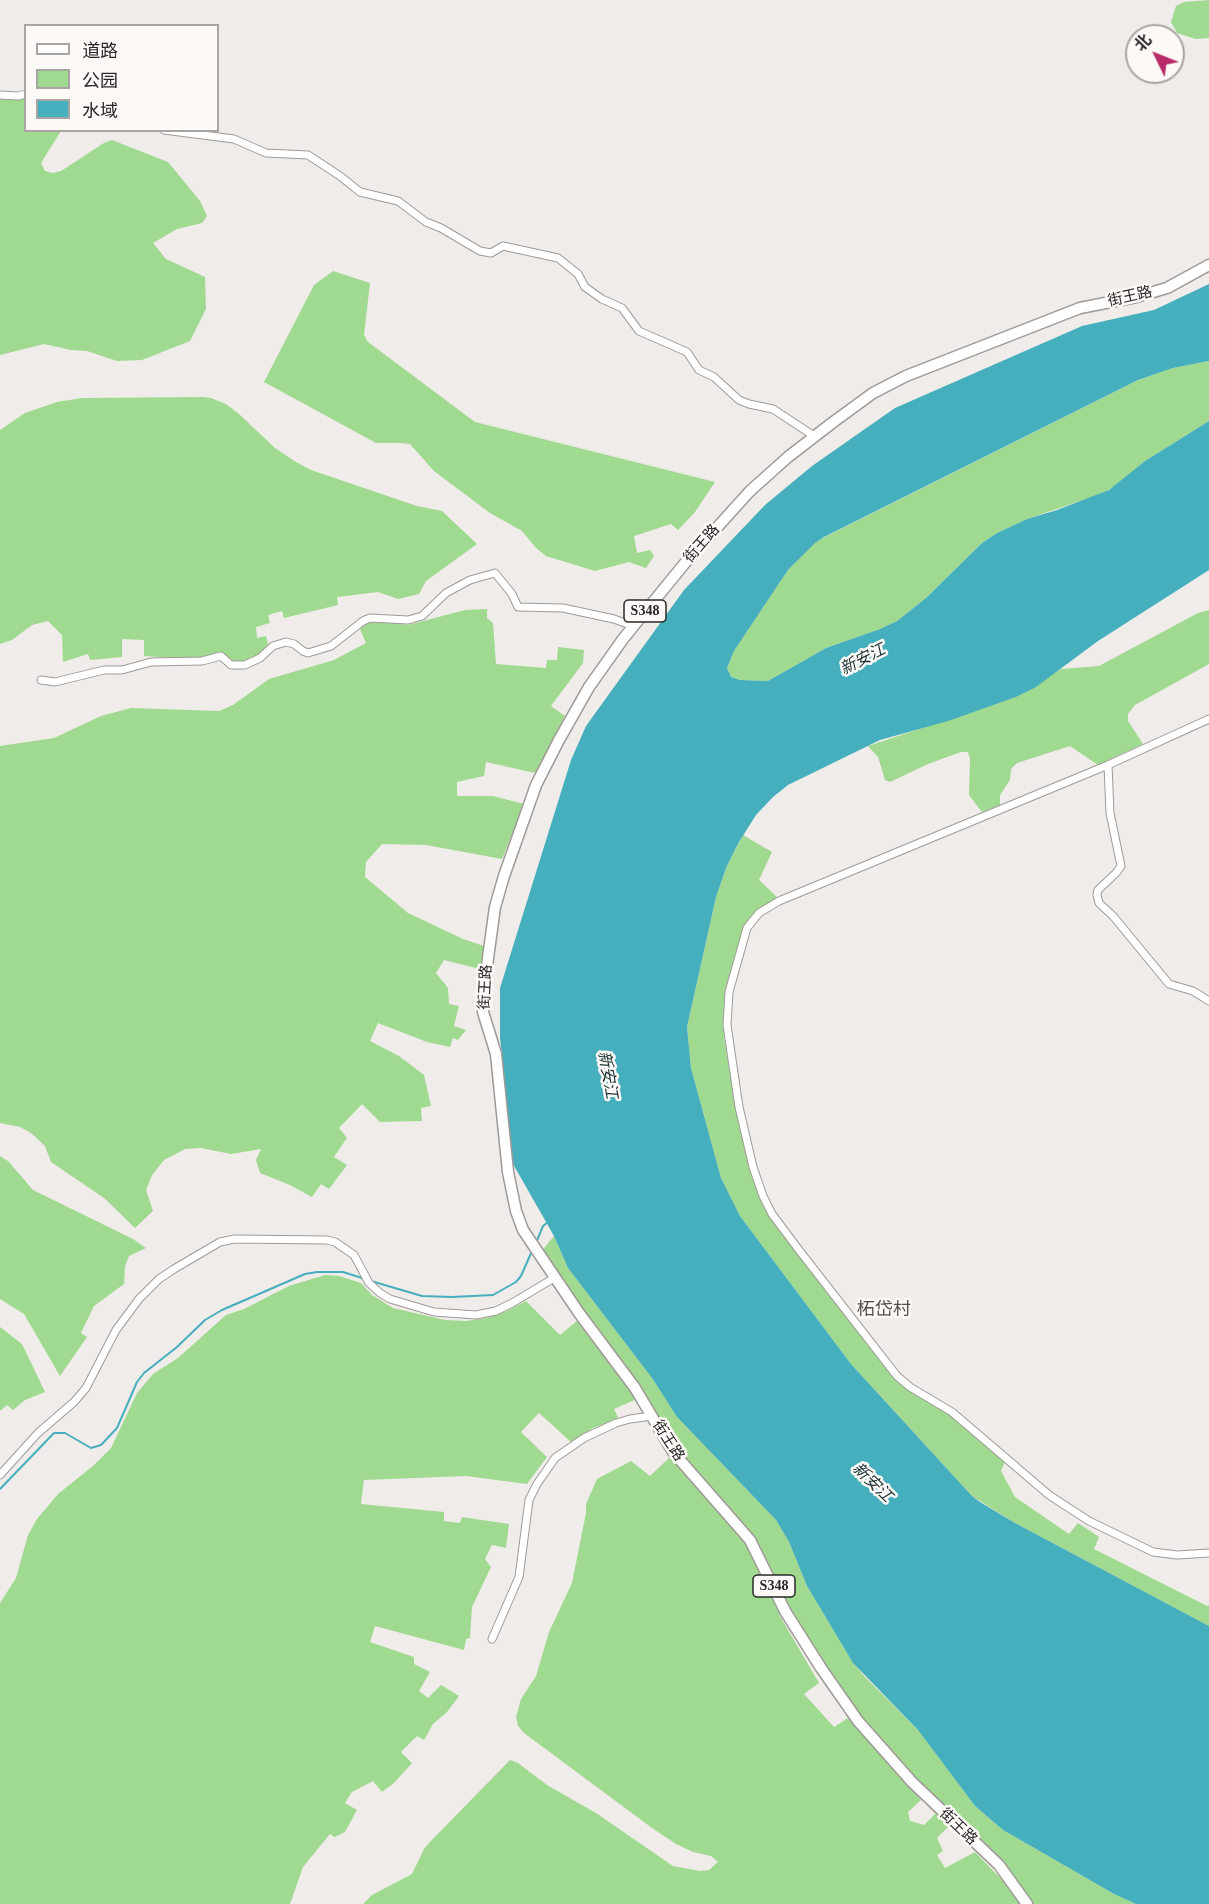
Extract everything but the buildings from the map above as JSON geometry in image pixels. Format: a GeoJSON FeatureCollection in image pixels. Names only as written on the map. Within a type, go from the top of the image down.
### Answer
{"type":"FeatureCollection","features":[{"type":"Feature","properties":{"kind":"main road","name":"街王路"},"geometry":{"type":"LineString","coordinates":[[1027,1904],[999,1865],[912,1782],[858,1721],[785,1611],[750,1540],[673,1452],[635,1388],[530,1243],[514,1205],[508,1172],[496,1054],[483,1012],[494,914],[507,866],[543,768],[590,687],[633,626],[742,499],[814,436],[873,393],[906,376],[1080,308],[1136,297],[1167,288],[1209,265]]}},
{"type":"Feature","properties":{"kind":"street"},"geometry":{"type":"LineString","coordinates":[[0,95],[24,94]]}},
{"type":"Feature","properties":{"kind":"street"},"geometry":{"type":"LineString","coordinates":[[180,132],[234,139],[266,153],[308,155],[360,192],[398,201],[426,222],[441,228],[480,251],[490,253],[503,246],[558,258],[578,274],[585,287],[622,308],[639,332],[685,351],[696,367],[714,377],[739,400],[773,409],[814,436]]}},
{"type":"Feature","properties":{"kind":"street"},"geometry":{"type":"LineString","coordinates":[[41,680],[55,682],[151,662],[202,661],[221,656],[231,665],[245,666],[260,658],[273,646],[286,642],[308,652],[331,646],[370,618],[408,620],[422,616],[429,612],[446,593],[470,580],[495,573],[512,594],[518,607],[563,608],[614,619],[633,626]]}},
{"type":"Feature","properties":{"kind":"street"},"geometry":{"type":"LineString","coordinates":[[1209,719],[1108,765],[779,901],[759,913],[747,928],[729,992],[728,1042],[739,1107],[753,1167],[767,1205],[897,1376],[910,1387],[952,1412],[1049,1495],[1089,1521],[1153,1552],[1177,1555],[1209,1553]]}},
{"type":"Feature","properties":{"kind":"street"},"geometry":{"type":"LineString","coordinates":[[1108,765],[1110,813],[1120,866],[1098,890],[1099,903],[1113,916],[1169,984],[1193,991],[1209,1001]]}},
{"type":"Feature","properties":{"kind":"street"},"geometry":{"type":"LineString","coordinates":[[0,1475],[38,1432],[74,1402],[86,1388],[116,1330],[149,1289],[174,1269],[220,1242],[235,1239],[336,1242],[354,1255],[369,1283],[384,1297],[434,1312],[476,1315],[495,1311],[554,1278]]}},
{"type":"Feature","properties":{"kind":"street"},"geometry":{"type":"LineString","coordinates":[[492,1639],[519,1576],[529,1500],[555,1458],[584,1438],[616,1423],[652,1416]]}},
{"type":"Feature","properties":{"kind":"green space"},"geometry":{"type":"Polygon","coordinates":[[[1209,0],[1209,38],[1196,39],[1185,36],[1185,24],[1172,24],[1176,6],[1184,2],[1209,0]]]}},
{"type":"Feature","properties":{"kind":"green space"},"geometry":{"type":"Polygon","coordinates":[[[24,97],[24,132],[60,132],[41,163],[45,171],[53,173],[61,171],[112,140],[168,162],[200,201],[207,216],[202,223],[177,229],[153,243],[166,259],[205,277],[206,309],[190,341],[142,360],[117,361],[87,351],[44,344],[0,355],[0,99],[15,100],[24,97]]]}},
{"type":"Feature","properties":{"kind":"green space"},"geometry":{"type":"Polygon","coordinates":[[[333,271],[370,283],[364,335],[368,342],[475,422],[715,482],[695,512],[678,530],[671,524],[634,536],[637,553],[650,550],[654,556],[646,568],[629,562],[595,571],[546,556],[522,531],[490,513],[434,471],[410,444],[376,443],[264,382],[314,285],[333,271]]]}},
{"type":"Feature","properties":{"kind":"green space"},"geometry":{"type":"Polygon","coordinates":[[[1209,361],[1209,421],[1145,461],[1117,485],[1101,494],[1027,519],[997,533],[982,543],[926,598],[897,621],[826,648],[768,681],[740,680],[731,677],[727,668],[734,651],[788,570],[815,542],[1138,380],[1173,368],[1209,361]]]}},
{"type":"Feature","properties":{"kind":"green space"},"geometry":{"type":"Polygon","coordinates":[[[203,397],[226,404],[275,448],[296,462],[311,470],[417,506],[442,511],[477,544],[426,581],[419,594],[398,599],[378,592],[337,597],[338,605],[284,618],[282,611],[268,615],[270,623],[256,627],[257,638],[266,636],[269,648],[245,664],[233,662],[221,655],[186,659],[144,656],[144,640],[122,639],[122,657],[90,660],[88,654],[63,662],[62,635],[48,621],[32,625],[12,640],[0,644],[0,430],[25,413],[57,402],[82,398],[203,397]]]}},
{"type":"Feature","properties":{"kind":"green space"},"geometry":{"type":"Polygon","coordinates":[[[487,609],[487,618],[493,623],[496,664],[546,668],[547,660],[557,660],[558,647],[584,650],[583,663],[551,706],[565,716],[535,773],[486,762],[484,776],[457,782],[457,796],[493,796],[524,804],[502,859],[426,845],[382,844],[366,862],[365,877],[408,913],[463,939],[484,946],[480,969],[444,960],[436,973],[448,988],[449,1004],[459,1006],[454,1026],[466,1030],[458,1040],[453,1038],[450,1047],[427,1042],[378,1023],[370,1041],[399,1056],[424,1075],[431,1106],[421,1108],[422,1121],[380,1122],[362,1104],[339,1128],[347,1138],[334,1157],[347,1165],[329,1189],[321,1184],[312,1197],[260,1173],[256,1160],[261,1149],[231,1154],[201,1148],[185,1149],[164,1160],[152,1175],[146,1190],[153,1211],[135,1228],[104,1198],[51,1162],[45,1146],[31,1133],[20,1127],[0,1123],[0,746],[54,738],[101,716],[131,708],[219,711],[233,705],[269,679],[334,660],[366,643],[360,629],[372,620],[408,625],[465,610],[487,609]]]}},
{"type":"Feature","properties":{"kind":"green space"},"geometry":{"type":"Polygon","coordinates":[[[1209,610],[1209,664],[1135,705],[1128,714],[1128,721],[1143,744],[1098,765],[1070,746],[1017,763],[1011,769],[1010,780],[1000,795],[1000,805],[982,812],[969,795],[970,759],[968,752],[961,752],[928,764],[890,782],[885,780],[878,757],[868,746],[1016,697],[1061,669],[1099,666],[1198,613],[1209,610]]]}},
{"type":"Feature","properties":{"kind":"green space"},"geometry":{"type":"Polygon","coordinates":[[[743,835],[772,852],[759,880],[778,898],[761,908],[746,923],[726,992],[724,1038],[738,1118],[754,1180],[810,1268],[888,1371],[902,1385],[945,1409],[1005,1462],[1001,1471],[1015,1497],[1069,1534],[1078,1523],[1099,1537],[1094,1549],[1209,1605],[1209,1626],[1015,1523],[972,1496],[851,1364],[740,1216],[721,1178],[691,1068],[687,1027],[716,897],[726,868],[743,835]]]}},
{"type":"Feature","properties":{"kind":"green space"},"geometry":{"type":"Polygon","coordinates":[[[0,1156],[8,1161],[33,1190],[133,1239],[146,1248],[129,1256],[125,1266],[124,1284],[94,1306],[81,1333],[87,1337],[60,1376],[24,1314],[0,1299],[0,1156]]]}},
{"type":"Feature","properties":{"kind":"green space"},"geometry":{"type":"Polygon","coordinates":[[[554,1236],[568,1268],[652,1378],[677,1417],[776,1520],[789,1542],[807,1586],[853,1663],[918,1730],[975,1806],[1003,1830],[1114,1894],[1136,1904],[1032,1904],[891,1752],[847,1699],[784,1599],[754,1538],[676,1450],[541,1252],[554,1236]]]}},
{"type":"Feature","properties":{"kind":"green space"},"geometry":{"type":"Polygon","coordinates":[[[325,1275],[339,1276],[361,1283],[372,1295],[393,1308],[445,1320],[466,1321],[486,1318],[526,1301],[560,1335],[577,1321],[637,1399],[614,1409],[618,1417],[613,1421],[593,1428],[571,1442],[539,1413],[521,1432],[547,1457],[527,1484],[466,1476],[364,1480],[361,1504],[444,1512],[444,1521],[460,1523],[462,1517],[509,1524],[506,1548],[492,1545],[485,1559],[491,1567],[472,1607],[470,1638],[466,1639],[464,1650],[375,1626],[370,1642],[414,1657],[414,1664],[430,1672],[419,1691],[428,1698],[441,1685],[459,1696],[447,1712],[433,1724],[424,1740],[417,1736],[401,1752],[412,1763],[394,1783],[382,1792],[373,1781],[352,1792],[345,1803],[357,1810],[345,1832],[335,1837],[330,1834],[303,1867],[290,1904],[0,1904],[0,1603],[16,1578],[28,1535],[37,1519],[58,1494],[111,1448],[137,1393],[153,1374],[178,1358],[226,1315],[244,1309],[289,1286],[325,1275]]]}},
{"type":"Feature","properties":{"kind":"green space"},"geometry":{"type":"Polygon","coordinates":[[[0,1327],[22,1344],[45,1392],[25,1400],[13,1410],[7,1405],[0,1411],[0,1327]]]}},
{"type":"Feature","properties":{"kind":"green space"},"geometry":{"type":"Polygon","coordinates":[[[670,1457],[737,1531],[750,1551],[781,1618],[819,1683],[804,1694],[834,1727],[848,1718],[921,1800],[908,1812],[910,1821],[924,1825],[936,1813],[949,1826],[937,1838],[943,1851],[937,1855],[945,1868],[975,1852],[1006,1884],[1021,1904],[363,1904],[372,1895],[412,1874],[430,1842],[510,1760],[518,1763],[547,1785],[596,1813],[673,1866],[700,1871],[709,1870],[718,1862],[711,1856],[693,1852],[676,1844],[652,1828],[524,1733],[518,1726],[516,1717],[521,1699],[536,1676],[549,1632],[572,1583],[586,1504],[597,1479],[631,1461],[650,1476],[670,1457]]]}},
{"type":"Feature","properties":{"kind":"water","name":"新安江"},"geometry":{"type":"Polygon","coordinates":[[[1209,284],[1209,361],[1173,368],[1138,380],[824,537],[788,570],[734,651],[727,668],[731,677],[740,680],[768,681],[826,648],[897,621],[926,598],[982,543],[997,533],[1027,519],[1109,490],[1145,461],[1209,421],[1209,570],[1098,641],[1036,687],[1016,697],[948,721],[880,740],[788,785],[773,797],[756,815],[726,868],[716,897],[687,1027],[691,1068],[721,1178],[740,1216],[851,1364],[980,1502],[1015,1523],[1209,1626],[1209,1904],[1136,1904],[1114,1894],[1003,1830],[975,1806],[918,1730],[853,1663],[807,1586],[789,1542],[776,1520],[677,1417],[652,1378],[568,1268],[554,1236],[513,1164],[500,1037],[500,988],[571,760],[586,726],[684,590],[765,505],[812,466],[895,408],[1082,326],[1154,310],[1209,284]]]}},
{"type":"Feature","properties":{"kind":"waterway"},"geometry":{"type":"LineString","coordinates":[[536,1243],[543,1226],[548,1222]]}},
{"type":"Feature","properties":{"kind":"waterway"},"geometry":{"type":"LineString","coordinates":[[371,1281],[422,1296],[493,1295],[516,1282],[532,1251]]}},
{"type":"Feature","properties":{"kind":"waterway"},"geometry":{"type":"LineString","coordinates":[[0,1489],[54,1433],[65,1433],[91,1448],[101,1445],[117,1428],[137,1382],[144,1373],[177,1347],[205,1320],[222,1310],[305,1274],[343,1272],[365,1279]]}},
{"type":"Feature","properties":{"kind":"district","name":"柘岱村"},"geometry":{"type":"Point","coordinates":[884,1310]}}]}
